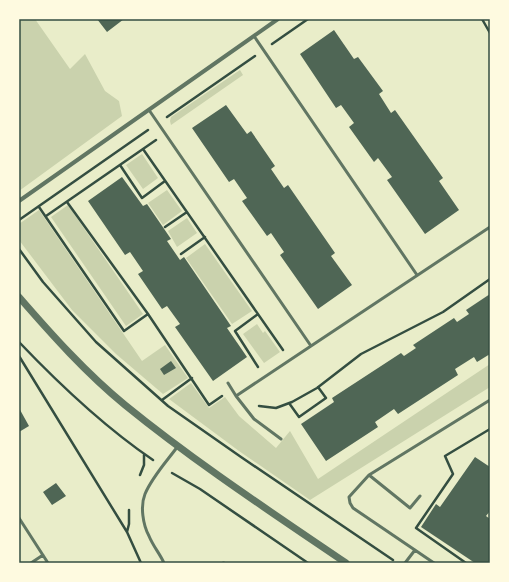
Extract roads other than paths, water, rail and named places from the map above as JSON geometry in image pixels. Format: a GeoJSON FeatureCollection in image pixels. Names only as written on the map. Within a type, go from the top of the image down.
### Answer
{"type":"FeatureCollection","features":[{"type":"Feature","properties":{"kind":"street"},"geometry":{"type":"LineString","coordinates":[[19,201],[278,19]]}},
{"type":"Feature","properties":{"kind":"street"},"geometry":{"type":"LineString","coordinates":[[19,297],[40,322],[78,362],[124,404],[178,446],[346,563]]}},
{"type":"Feature","properties":{"kind":"lane"},"geometry":{"type":"LineString","coordinates":[[254,36],[418,275]]}},
{"type":"Feature","properties":{"kind":"lane"},"geometry":{"type":"LineString","coordinates":[[148,110],[311,346]]}},
{"type":"Feature","properties":{"kind":"lane"},"geometry":{"type":"LineString","coordinates":[[236,396],[490,227]]}},
{"type":"Feature","properties":{"kind":"lane"},"geometry":{"type":"LineString","coordinates":[[228,383],[242,405],[254,419],[281,439]]}},
{"type":"Feature","properties":{"kind":"lane"},"geometry":{"type":"LineString","coordinates":[[434,563],[353,508],[350,504],[349,497],[369,475],[490,400]]}},
{"type":"Feature","properties":{"kind":"lane"},"geometry":{"type":"LineString","coordinates":[[164,563],[149,537],[144,522],[144,496],[178,446]]}},
{"type":"Feature","properties":{"kind":"lane"},"geometry":{"type":"LineString","coordinates":[[369,475],[410,508],[420,496]]}},
{"type":"Feature","properties":{"kind":"lane"},"geometry":{"type":"LineString","coordinates":[[19,518],[48,563]]}},
{"type":"Feature","properties":{"kind":"lane"},"geometry":{"type":"LineString","coordinates":[[405,563],[415,550]]}},
{"type":"Feature","properties":{"kind":"lane"},"geometry":{"type":"LineString","coordinates":[[31,563],[43,555]]}}]}
